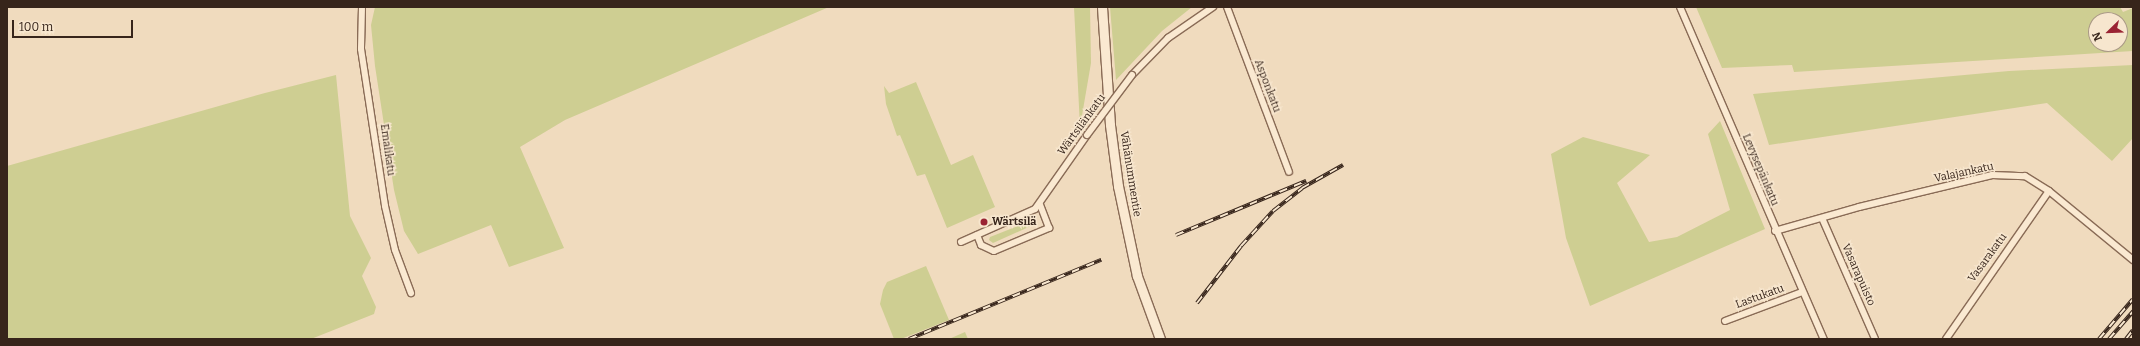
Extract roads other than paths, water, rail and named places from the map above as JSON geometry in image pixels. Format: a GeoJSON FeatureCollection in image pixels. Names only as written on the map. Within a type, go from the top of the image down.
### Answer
{"type":"FeatureCollection","features":[{"type":"Feature","properties":{"kind":"main road","name":"Vähänummentie"},"geometry":{"type":"LineString","coordinates":[[1102,7],[1110,125],[1118,186],[1137,276],[1160,339]]}},
{"type":"Feature","properties":{"kind":"street","name":"Emalikatu"},"geometry":{"type":"LineString","coordinates":[[362,7],[361,49],[385,206],[391,236],[411,293]]}},
{"type":"Feature","properties":{"kind":"street","name":"Wärtsilänkatu"},"geometry":{"type":"LineString","coordinates":[[961,242],[1028,213],[1040,204],[1087,135],[1132,75],[1168,38],[1213,7]]}},
{"type":"Feature","properties":{"kind":"street","name":"Asponkatu"},"geometry":{"type":"LineString","coordinates":[[1227,7],[1289,172]]}},
{"type":"Feature","properties":{"kind":"street","name":"Levysepänkatu"},"geometry":{"type":"LineString","coordinates":[[1680,7],[1775,231],[1824,339]]}},
{"type":"Feature","properties":{"kind":"street","name":"Valajankatu"},"geometry":{"type":"LineString","coordinates":[[1775,231],[1992,175],[2025,176],[2049,191],[2133,260]]}},
{"type":"Feature","properties":{"kind":"street","name":"Vasarakatu"},"geometry":{"type":"LineString","coordinates":[[1946,339],[2049,191]]}},
{"type":"Feature","properties":{"kind":"street"},"geometry":{"type":"LineString","coordinates":[[977,235],[981,245],[994,251],[1049,228],[1040,204]]}},
{"type":"Feature","properties":{"kind":"street","name":"Vasarapuisto"},"geometry":{"type":"LineString","coordinates":[[1822,218],[1875,339]]}},
{"type":"Feature","properties":{"kind":"street","name":"Lastukatu"},"geometry":{"type":"LineString","coordinates":[[1724,321],[1802,292]]}},
{"type":"Feature","properties":{"kind":"railway"},"geometry":{"type":"LineString","coordinates":[[1197,303],[1241,246],[1273,211],[1302,188],[1343,165]]}},
{"type":"Feature","properties":{"kind":"railway"},"geometry":{"type":"LineString","coordinates":[[1176,235],[1306,181]]}},
{"type":"Feature","properties":{"kind":"railway"},"geometry":{"type":"LineString","coordinates":[[909,339],[1101,260]]}},
{"type":"Feature","properties":{"kind":"railway"},"geometry":{"type":"LineString","coordinates":[[2099,339],[2133,299]]}},
{"type":"Feature","properties":{"kind":"railway"},"geometry":{"type":"LineString","coordinates":[[2109,339],[2133,311]]}},
{"type":"Feature","properties":{"kind":"railway"},"geometry":{"type":"LineString","coordinates":[[2126,339],[2133,330]]}},
{"type":"Feature","properties":{"kind":"place","name":"Wärtsilä"},"geometry":{"type":"Point","coordinates":[984,222]}}]}
